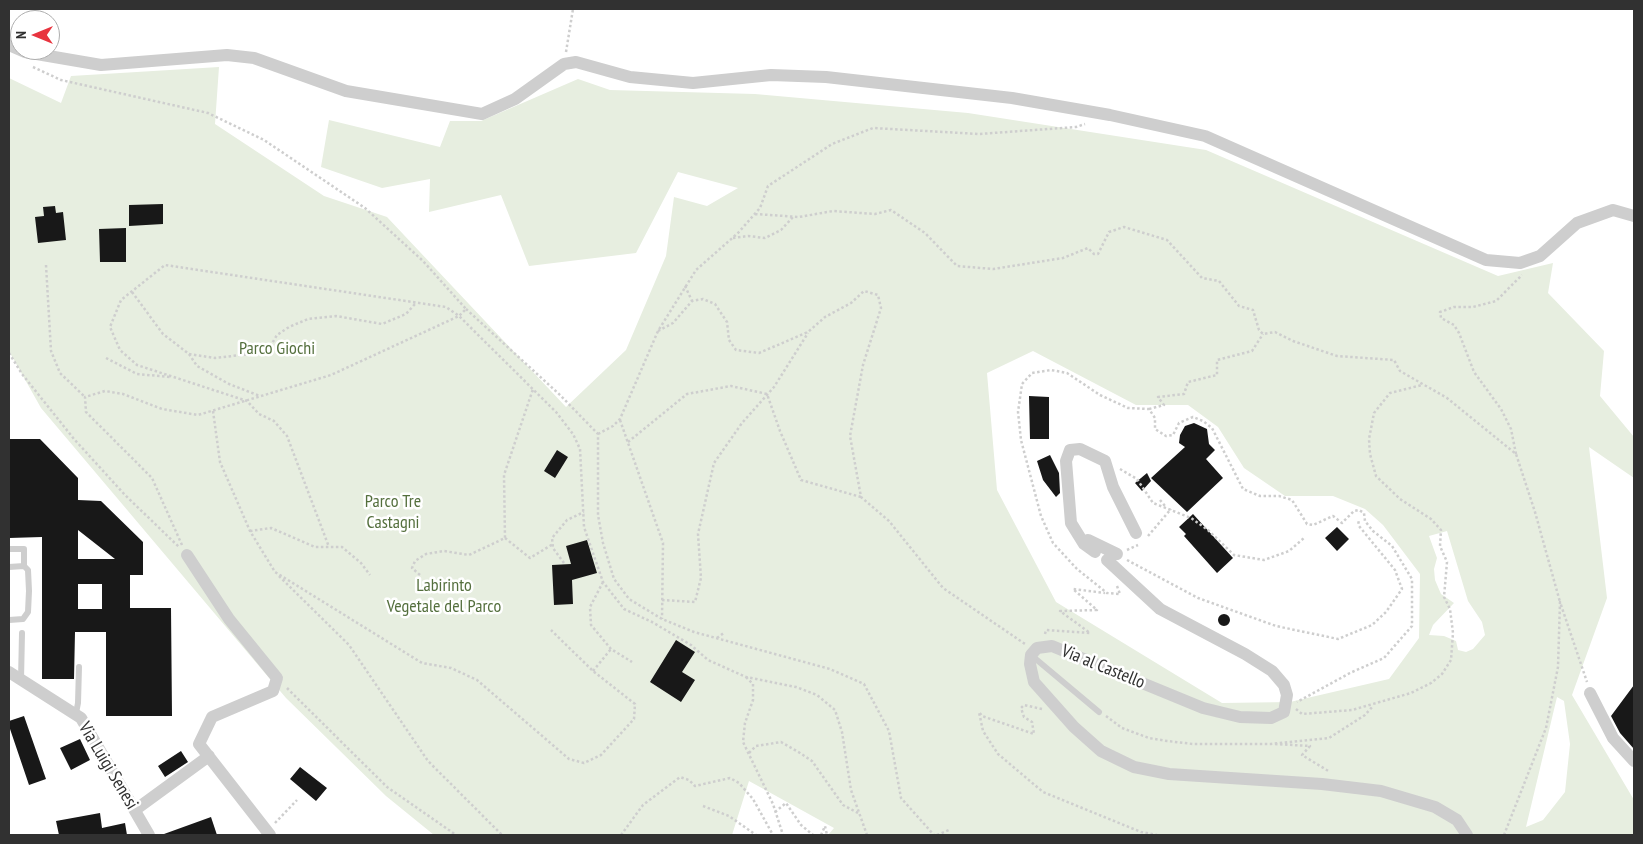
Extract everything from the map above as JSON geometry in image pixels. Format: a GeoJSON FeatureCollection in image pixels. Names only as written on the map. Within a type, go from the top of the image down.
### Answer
{"type":"FeatureCollection","features":[{"type":"Feature","properties":{"kind":"street"},"geometry":{"type":"LineString","coordinates":[[9,45],[25,52],[101,65],[227,55],[254,58],[346,91],[482,114],[515,99],[564,64],[576,62],[630,76],[692,83],[771,75],[826,76],[1012,98],[1110,115],[1205,136],[1486,260],[1520,263],[1540,256],[1577,223],[1613,210],[1634,216]]}},
{"type":"Feature","properties":{"kind":"street"},"geometry":{"type":"LineString","coordinates":[[1095,552],[1084,544],[1071,523],[1066,456],[1070,450],[1076,448],[1106,461],[1113,487],[1136,533]]}},
{"type":"Feature","properties":{"kind":"street"},"geometry":{"type":"LineString","coordinates":[[1079,536],[1113,561]]}},
{"type":"Feature","properties":{"kind":"street"},"geometry":{"type":"LineString","coordinates":[[187,555],[228,619],[277,678],[273,690],[212,717],[199,744],[268,833]]}},
{"type":"Feature","properties":{"kind":"street","name":"Via al Castello"},"geometry":{"type":"LineString","coordinates":[[1036,651],[1052,646],[1203,708],[1240,717],[1271,718],[1284,712],[1287,695],[1284,685],[1272,671],[1245,654],[1160,609],[1113,561]]}},
{"type":"Feature","properties":{"kind":"street"},"geometry":{"type":"LineString","coordinates":[[1036,651],[1030,674],[1047,698],[1074,727],[1102,751],[1134,766],[1169,774],[1322,784],[1381,791],[1435,807],[1457,820],[1467,835]]}},
{"type":"Feature","properties":{"kind":"street","name":"Via Luigi Senesi"},"geometry":{"type":"LineString","coordinates":[[9,672],[20,682],[76,713],[149,835]]}},
{"type":"Feature","properties":{"kind":"street"},"geometry":{"type":"LineString","coordinates":[[1590,693],[1613,738],[1634,761]]}},
{"type":"Feature","properties":{"kind":"street"},"geometry":{"type":"LineString","coordinates":[[135,810],[209,756]]}},
{"type":"Feature","properties":{"kind":"lane"},"geometry":{"type":"LineString","coordinates":[[9,549],[24,549],[24,566],[28,570],[28,612],[23,619],[9,620]]}},
{"type":"Feature","properties":{"kind":"lane"},"geometry":{"type":"LineString","coordinates":[[9,567],[24,566]]}},
{"type":"Feature","properties":{"kind":"lane"},"geometry":{"type":"LineString","coordinates":[[20,682],[22,633]]}},
{"type":"Feature","properties":{"kind":"lane"},"geometry":{"type":"LineString","coordinates":[[1036,651],[1099,712]]}},
{"type":"Feature","properties":{"kind":"lane"},"geometry":{"type":"LineString","coordinates":[[76,713],[79,667]]}},
{"type":"Feature","properties":{"kind":"path"},"geometry":{"type":"LineString","coordinates":[[564,64],[573,9]]}},
{"type":"Feature","properties":{"kind":"path"},"geometry":{"type":"LineString","coordinates":[[26,64],[61,80],[208,113],[264,140],[365,208],[423,261],[466,309],[559,394],[598,434],[598,515],[603,543],[614,579],[629,599],[662,619],[694,632],[830,669],[864,684],[889,731],[901,798],[936,835],[949,830]]}},
{"type":"Feature","properties":{"kind":"path"},"geometry":{"type":"LineString","coordinates":[[598,434],[613,426],[620,419],[658,331],[696,270],[732,238],[755,214],[760,208],[768,186],[832,144],[873,128],[978,134],[1076,127],[1110,115]]}},
{"type":"Feature","properties":{"kind":"path"},"geometry":{"type":"LineString","coordinates":[[755,214],[793,217],[833,211],[875,214],[891,210],[925,233],[956,266],[992,269],[1063,258],[1088,248],[1094,254],[1098,254],[1109,232],[1124,227],[1168,240],[1202,278],[1219,281],[1239,306],[1252,310],[1259,330],[1263,334]]}},
{"type":"Feature","properties":{"kind":"path"},"geometry":{"type":"LineString","coordinates":[[732,238],[748,236],[765,238],[781,230],[793,217]]}},
{"type":"Feature","properties":{"kind":"path"},"geometry":{"type":"LineString","coordinates":[[1540,256],[1496,300],[1473,307],[1454,306],[1440,312],[1441,318],[1454,325],[1459,333],[1474,372],[1501,409],[1511,429],[1516,454],[1535,512],[1560,602],[1590,693]]}},
{"type":"Feature","properties":{"kind":"path"},"geometry":{"type":"LineString","coordinates":[[46,265],[51,351],[60,373],[85,397],[86,412],[152,478],[187,555]]}},
{"type":"Feature","properties":{"kind":"path"},"geometry":{"type":"LineString","coordinates":[[330,547],[287,436],[274,421],[259,414],[247,401],[137,366],[120,350],[110,327],[122,300],[165,265],[415,304],[446,307],[458,316],[556,412],[573,434],[580,449],[584,527],[603,582],[624,609],[652,622],[691,645],[708,660],[746,677],[796,687],[817,696],[835,710],[842,732],[851,790],[867,835]]}},
{"type":"Feature","properties":{"kind":"path"},"geometry":{"type":"LineString","coordinates":[[685,286],[692,301]]}},
{"type":"Feature","properties":{"kind":"path"},"geometry":{"type":"LineString","coordinates":[[662,600],[695,602],[701,578],[698,534],[714,464],[742,423],[767,394],[808,332],[824,317],[851,303],[864,291],[878,295],[881,308],[863,366],[850,436],[861,496]]}},
{"type":"Feature","properties":{"kind":"path"},"geometry":{"type":"LineString","coordinates":[[132,292],[163,334],[189,354],[197,366],[229,384],[261,396]]}},
{"type":"Feature","properties":{"kind":"path"},"geometry":{"type":"LineString","coordinates":[[658,331],[673,323],[692,301],[703,299],[715,304],[727,322],[729,340],[736,350],[759,353],[808,332]]}},
{"type":"Feature","properties":{"kind":"path"},"geometry":{"type":"LineString","coordinates":[[189,354],[215,358],[267,352],[267,349],[277,335],[289,326],[308,319],[336,316],[382,324],[406,314],[415,304]]}},
{"type":"Feature","properties":{"kind":"path"},"geometry":{"type":"LineString","coordinates":[[85,397],[105,391],[123,394],[162,409],[198,416],[331,375],[458,316],[466,309]]}},
{"type":"Feature","properties":{"kind":"path"},"geometry":{"type":"LineString","coordinates":[[1107,593],[1077,570],[1053,543],[1041,516],[1021,440],[1018,412],[1022,384],[1032,374],[1051,370],[1067,373],[1100,395],[1128,408],[1149,410],[1164,405],[1158,397],[1184,394],[1188,382],[1217,375],[1217,360],[1252,351],[1263,334],[1275,332],[1337,356],[1394,360],[1400,371],[1446,398],[1516,454]]}},
{"type":"Feature","properties":{"kind":"path"},"geometry":{"type":"LineString","coordinates":[[9,353],[22,374],[74,439],[125,495],[187,555]]}},
{"type":"Feature","properties":{"kind":"path"},"geometry":{"type":"LineString","coordinates":[[106,358],[137,374],[175,378]]}},
{"type":"Feature","properties":{"kind":"path"},"geometry":{"type":"LineString","coordinates":[[1149,410],[1155,418],[1155,429],[1166,436],[1173,435],[1179,423],[1193,417],[1212,428],[1243,489],[1260,496],[1279,496],[1292,500],[1307,524],[1313,525],[1333,516],[1342,523],[1354,511],[1359,510],[1364,513],[1365,521],[1373,530],[1392,546],[1412,579],[1412,626],[1384,658],[1350,673],[1292,705],[1302,714],[1352,710],[1411,693],[1431,683],[1442,674],[1451,660],[1454,633],[1450,609],[1444,597],[1447,562],[1440,546],[1441,530],[1431,519],[1400,499],[1376,476],[1370,454],[1369,439],[1374,413],[1390,393],[1422,384]]}},
{"type":"Feature","properties":{"kind":"path"},"geometry":{"type":"LineString","coordinates":[[628,442],[687,394],[731,386],[767,394]]}},
{"type":"Feature","properties":{"kind":"path"},"geometry":{"type":"LineString","coordinates":[[505,538],[504,475],[533,389]]}},
{"type":"Feature","properties":{"kind":"path"},"geometry":{"type":"LineString","coordinates":[[767,394],[780,431],[801,480],[861,496],[890,521],[943,588],[1036,651],[1046,630],[1090,633],[1060,612],[1097,610],[1073,589],[1120,594],[1114,575],[1113,561],[1198,598],[1276,626],[1322,637],[1338,639],[1348,635],[1372,625],[1386,612],[1402,589],[1395,570],[1359,526],[1358,520]]}},
{"type":"Feature","properties":{"kind":"path"},"geometry":{"type":"LineString","coordinates":[[213,411],[220,462],[250,531],[275,572],[349,645],[428,761],[502,835]]}},
{"type":"Feature","properties":{"kind":"path"},"geometry":{"type":"LineString","coordinates":[[620,419],[663,543],[662,619]]}},
{"type":"Feature","properties":{"kind":"path"},"geometry":{"type":"LineString","coordinates":[[1106,461],[1137,479],[1154,502],[1191,518],[1208,530],[1234,555],[1239,557],[1264,560],[1289,551],[1304,538]]}},
{"type":"Feature","properties":{"kind":"path"},"geometry":{"type":"LineString","coordinates":[[1160,500],[1166,507]]}},
{"type":"Feature","properties":{"kind":"path"},"geometry":{"type":"LineString","coordinates":[[564,563],[553,548],[552,538],[567,520],[584,512]]}},
{"type":"Feature","properties":{"kind":"path"},"geometry":{"type":"LineString","coordinates":[[250,531],[271,528],[315,547],[342,547],[361,563],[370,575]]}},
{"type":"Feature","properties":{"kind":"path"},"geometry":{"type":"LineString","coordinates":[[505,538],[530,558],[553,544]]}},
{"type":"Feature","properties":{"kind":"path"},"geometry":{"type":"LineString","coordinates":[[420,575],[412,568],[415,562],[426,554],[444,551],[469,555],[505,538]]}},
{"type":"Feature","properties":{"kind":"path"},"geometry":{"type":"LineString","coordinates":[[275,572],[422,663],[451,668],[477,680],[569,759],[584,763],[601,755],[634,719],[635,704],[594,671],[550,630]]}},
{"type":"Feature","properties":{"kind":"path"},"geometry":{"type":"LineString","coordinates":[[603,582],[590,607],[591,625],[612,649],[632,662]]}},
{"type":"Feature","properties":{"kind":"path"},"geometry":{"type":"LineString","coordinates":[[1504,835],[1546,728],[1558,667],[1560,602]]}},
{"type":"Feature","properties":{"kind":"path"},"geometry":{"type":"LineString","coordinates":[[717,638],[726,632]]}},
{"type":"Feature","properties":{"kind":"path"},"geometry":{"type":"LineString","coordinates":[[594,671],[612,649]]}},
{"type":"Feature","properties":{"kind":"path"},"geometry":{"type":"LineString","coordinates":[[746,677],[753,684],[753,700],[743,742],[775,812],[783,835]]}},
{"type":"Feature","properties":{"kind":"path"},"geometry":{"type":"LineString","coordinates":[[277,678],[387,787],[456,835]]}},
{"type":"Feature","properties":{"kind":"path"},"geometry":{"type":"LineString","coordinates":[[1050,711],[1024,705],[1021,708],[1024,717],[1032,722],[1034,734],[982,716],[979,712],[983,731],[998,754],[1043,792],[1141,832],[1157,835]]}},
{"type":"Feature","properties":{"kind":"path"},"geometry":{"type":"LineString","coordinates":[[1271,744],[1329,738],[1365,715],[1374,705]]}},
{"type":"Feature","properties":{"kind":"path"},"geometry":{"type":"LineString","coordinates":[[1099,712],[1122,728],[1150,738],[1193,744],[1310,746],[1302,755],[1336,776]]}},
{"type":"Feature","properties":{"kind":"path"},"geometry":{"type":"LineString","coordinates":[[749,753],[756,746],[781,742],[787,745],[812,761],[843,805],[858,813]]}},
{"type":"Feature","properties":{"kind":"path"},"geometry":{"type":"LineString","coordinates":[[621,835],[643,805],[680,777],[689,780],[695,786],[730,778],[739,783],[753,799],[773,835]]}},
{"type":"Feature","properties":{"kind":"path"},"geometry":{"type":"LineString","coordinates":[[268,833],[297,800]]}},
{"type":"Feature","properties":{"kind":"path"},"geometry":{"type":"LineString","coordinates":[[775,812],[786,803],[801,824],[813,835]]}},
{"type":"Feature","properties":{"kind":"path"},"geometry":{"type":"LineString","coordinates":[[703,806],[715,809],[756,835]]}},
{"type":"Feature","properties":{"kind":"path"},"geometry":{"type":"LineString","coordinates":[[821,835],[825,826],[827,835]]}},
{"type":"Feature","properties":{"kind":"path"},"geometry":{"type":"LineString","coordinates":[[748,829],[751,835]]}},
{"type":"Feature","properties":{"kind":"green space"},"geometry":{"type":"Polygon","coordinates":[[[219,67],[215,124],[324,196],[387,217],[566,407],[626,350],[666,256],[674,197],[707,206],[738,188],[678,172],[636,253],[529,266],[501,195],[429,212],[430,179],[382,188],[321,167],[329,120],[440,147],[450,121],[481,121],[578,79],[610,90],[755,94],[968,113],[1206,150],[1498,276],[1553,263],[1548,293],[1604,351],[1600,396],[1634,437],[1634,478],[1589,447],[1607,598],[1572,695],[1634,800],[1634,835],[828,835],[834,828],[749,781],[732,835],[434,835],[386,796],[286,698],[41,408],[9,351],[9,78],[61,103],[71,76],[219,67]],[[1033,351],[987,373],[997,490],[1056,602],[1222,703],[1290,702],[1389,679],[1419,638],[1420,574],[1383,525],[1365,509],[1333,496],[1285,496],[1244,468],[1218,427],[1188,405],[1136,405],[1033,351]],[[1447,531],[1429,536],[1437,558],[1434,569],[1435,580],[1441,594],[1454,603],[1433,625],[1429,635],[1444,636],[1456,641],[1458,650],[1466,652],[1473,649],[1485,635],[1482,622],[1468,601],[1447,531]],[[1557,697],[1526,827],[1543,820],[1565,792],[1570,744],[1564,701],[1557,697]]]}},
{"type":"Feature","properties":{"kind":"building"},"geometry":{"type":"Polygon","coordinates":[[[163,204],[163,224],[129,226],[129,205],[163,204]]]}},
{"type":"Feature","properties":{"kind":"building"},"geometry":{"type":"Polygon","coordinates":[[[55,206],[56,213],[63,212],[66,240],[38,243],[35,217],[44,216],[43,207],[55,206]]]}},
{"type":"Feature","properties":{"kind":"building"},"geometry":{"type":"Polygon","coordinates":[[[126,228],[126,262],[100,262],[99,229],[126,228]]]}},
{"type":"Feature","properties":{"kind":"building"},"geometry":{"type":"Polygon","coordinates":[[[1029,396],[1049,397],[1049,439],[1030,439],[1029,396]]]}},
{"type":"Feature","properties":{"kind":"building"},"geometry":{"type":"Polygon","coordinates":[[[1194,423],[1207,429],[1209,444],[1215,450],[1206,459],[1223,478],[1187,512],[1151,478],[1185,447],[1179,443],[1180,435],[1185,426],[1194,423]]]}},
{"type":"Feature","properties":{"kind":"building"},"geometry":{"type":"Polygon","coordinates":[[[9,439],[40,439],[78,478],[78,500],[101,501],[143,542],[143,575],[130,575],[130,608],[171,608],[172,716],[106,716],[106,632],[75,632],[74,679],[42,679],[42,537],[9,538],[9,439]],[[78,530],[78,559],[115,559],[78,530]],[[78,584],[78,609],[102,609],[102,584],[78,584]]]}},
{"type":"Feature","properties":{"kind":"building"},"geometry":{"type":"Polygon","coordinates":[[[557,450],[568,457],[555,478],[544,471],[557,450]]]}},
{"type":"Feature","properties":{"kind":"building"},"geometry":{"type":"Polygon","coordinates":[[[1050,455],[1059,473],[1060,493],[1056,497],[1043,480],[1037,461],[1050,455]]]}},
{"type":"Feature","properties":{"kind":"building"},"geometry":{"type":"Polygon","coordinates":[[[1147,473],[1151,481],[1142,491],[1135,483],[1147,473]]]}},
{"type":"Feature","properties":{"kind":"building"},"geometry":{"type":"Polygon","coordinates":[[[1193,514],[1233,558],[1217,573],[1184,536],[1186,534],[1179,527],[1193,514]]]}},
{"type":"Feature","properties":{"kind":"building"},"geometry":{"type":"Polygon","coordinates":[[[1337,527],[1349,539],[1337,551],[1325,538],[1337,527]]]}},
{"type":"Feature","properties":{"kind":"building"},"geometry":{"type":"Polygon","coordinates":[[[587,540],[597,573],[572,580],[573,604],[554,605],[552,565],[571,564],[566,546],[587,540]]]}},
{"type":"Feature","properties":{"kind":"building"},"geometry":{"type":"Polygon","coordinates":[[[1226,614],[1229,615],[1229,625],[1222,626],[1219,625],[1218,618],[1219,615],[1226,614]]]}},
{"type":"Feature","properties":{"kind":"building"},"geometry":{"type":"Polygon","coordinates":[[[676,640],[695,652],[682,672],[695,680],[681,702],[650,682],[676,640]]]}},
{"type":"Feature","properties":{"kind":"building"},"geometry":{"type":"Polygon","coordinates":[[[1634,685],[1634,749],[1620,733],[1611,716],[1634,685]]]}},
{"type":"Feature","properties":{"kind":"building"},"geometry":{"type":"Polygon","coordinates":[[[24,716],[46,779],[29,785],[9,726],[9,721],[24,716]]]}},
{"type":"Feature","properties":{"kind":"building"},"geometry":{"type":"Polygon","coordinates":[[[80,739],[90,760],[71,770],[60,748],[80,739]]]}},
{"type":"Feature","properties":{"kind":"building"},"geometry":{"type":"Polygon","coordinates":[[[181,751],[188,762],[165,777],[158,766],[181,751]]]}},
{"type":"Feature","properties":{"kind":"building"},"geometry":{"type":"Polygon","coordinates":[[[300,767],[327,788],[316,801],[290,779],[300,767]]]}},
{"type":"Feature","properties":{"kind":"building"},"geometry":{"type":"Polygon","coordinates":[[[100,813],[102,828],[125,823],[127,835],[59,835],[56,821],[100,813]]]}},
{"type":"Feature","properties":{"kind":"building"},"geometry":{"type":"Polygon","coordinates":[[[211,817],[217,835],[164,835],[164,834],[211,817]]]}},
{"type":"Feature","properties":{"kind":"park label","name":"Parco Giochi"},"geometry":{"type":"Point","coordinates":[277,349]}},
{"type":"Feature","properties":{"kind":"park label","name":"Parco Tre Castagni"},"geometry":{"type":"Point","coordinates":[393,512]}},
{"type":"Feature","properties":{"kind":"park label","name":"Labirinto Vegetale del Parco"},"geometry":{"type":"Point","coordinates":[444,596]}}]}
